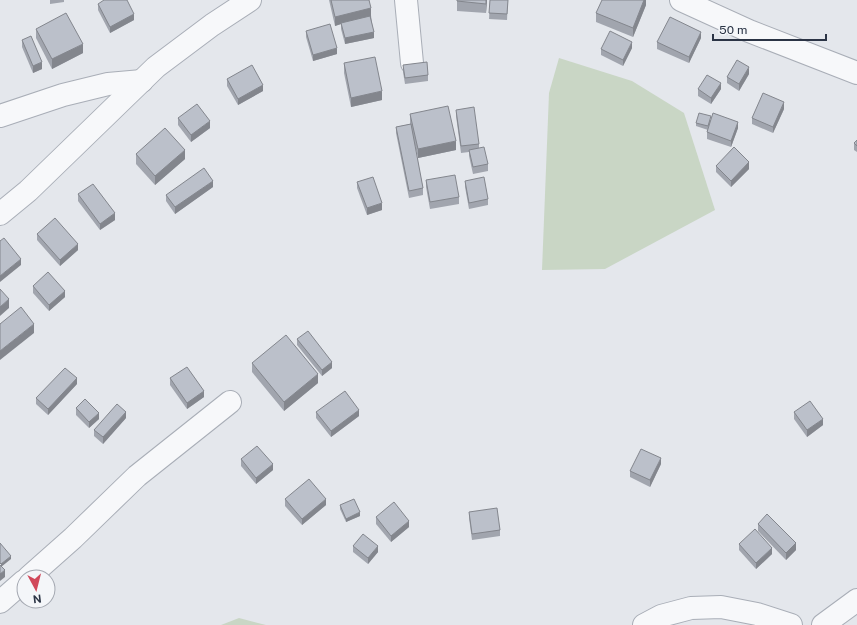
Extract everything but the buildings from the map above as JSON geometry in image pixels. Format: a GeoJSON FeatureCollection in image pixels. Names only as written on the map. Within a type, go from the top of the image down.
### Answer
{"type":"FeatureCollection","features":[{"type":"Feature","properties":{"kind":"street"},"geometry":{"type":"LineString","coordinates":[[0,214],[28,191],[162,63],[250,0]]}},
{"type":"Feature","properties":{"kind":"street"},"geometry":{"type":"LineString","coordinates":[[406,0],[412,63]]}},
{"type":"Feature","properties":{"kind":"street"},"geometry":{"type":"LineString","coordinates":[[681,0],[749,30],[857,73]]}},
{"type":"Feature","properties":{"kind":"street"},"geometry":{"type":"LineString","coordinates":[[0,116],[63,95],[108,84],[142,81]]}},
{"type":"Feature","properties":{"kind":"street"},"geometry":{"type":"LineString","coordinates":[[38,569],[73,538],[137,476],[230,402]]}},
{"type":"Feature","properties":{"kind":"street"},"geometry":{"type":"LineString","coordinates":[[0,602],[16,588]]}},
{"type":"Feature","properties":{"kind":"street"},"geometry":{"type":"LineString","coordinates":[[823,625],[857,600]]}},
{"type":"Feature","properties":{"kind":"street"},"geometry":{"type":"LineString","coordinates":[[644,625],[661,616],[691,608],[721,607],[757,614],[791,625]]}},
{"type":"Feature","properties":{"kind":"green space"},"geometry":{"type":"Polygon","coordinates":[[[559,58],[632,81],[684,113],[715,210],[605,269],[542,270],[549,93],[559,58]]]}},
{"type":"Feature","properties":{"kind":"green space"},"geometry":{"type":"Polygon","coordinates":[[[239,618],[266,625],[221,625],[239,618]]]}}]}
